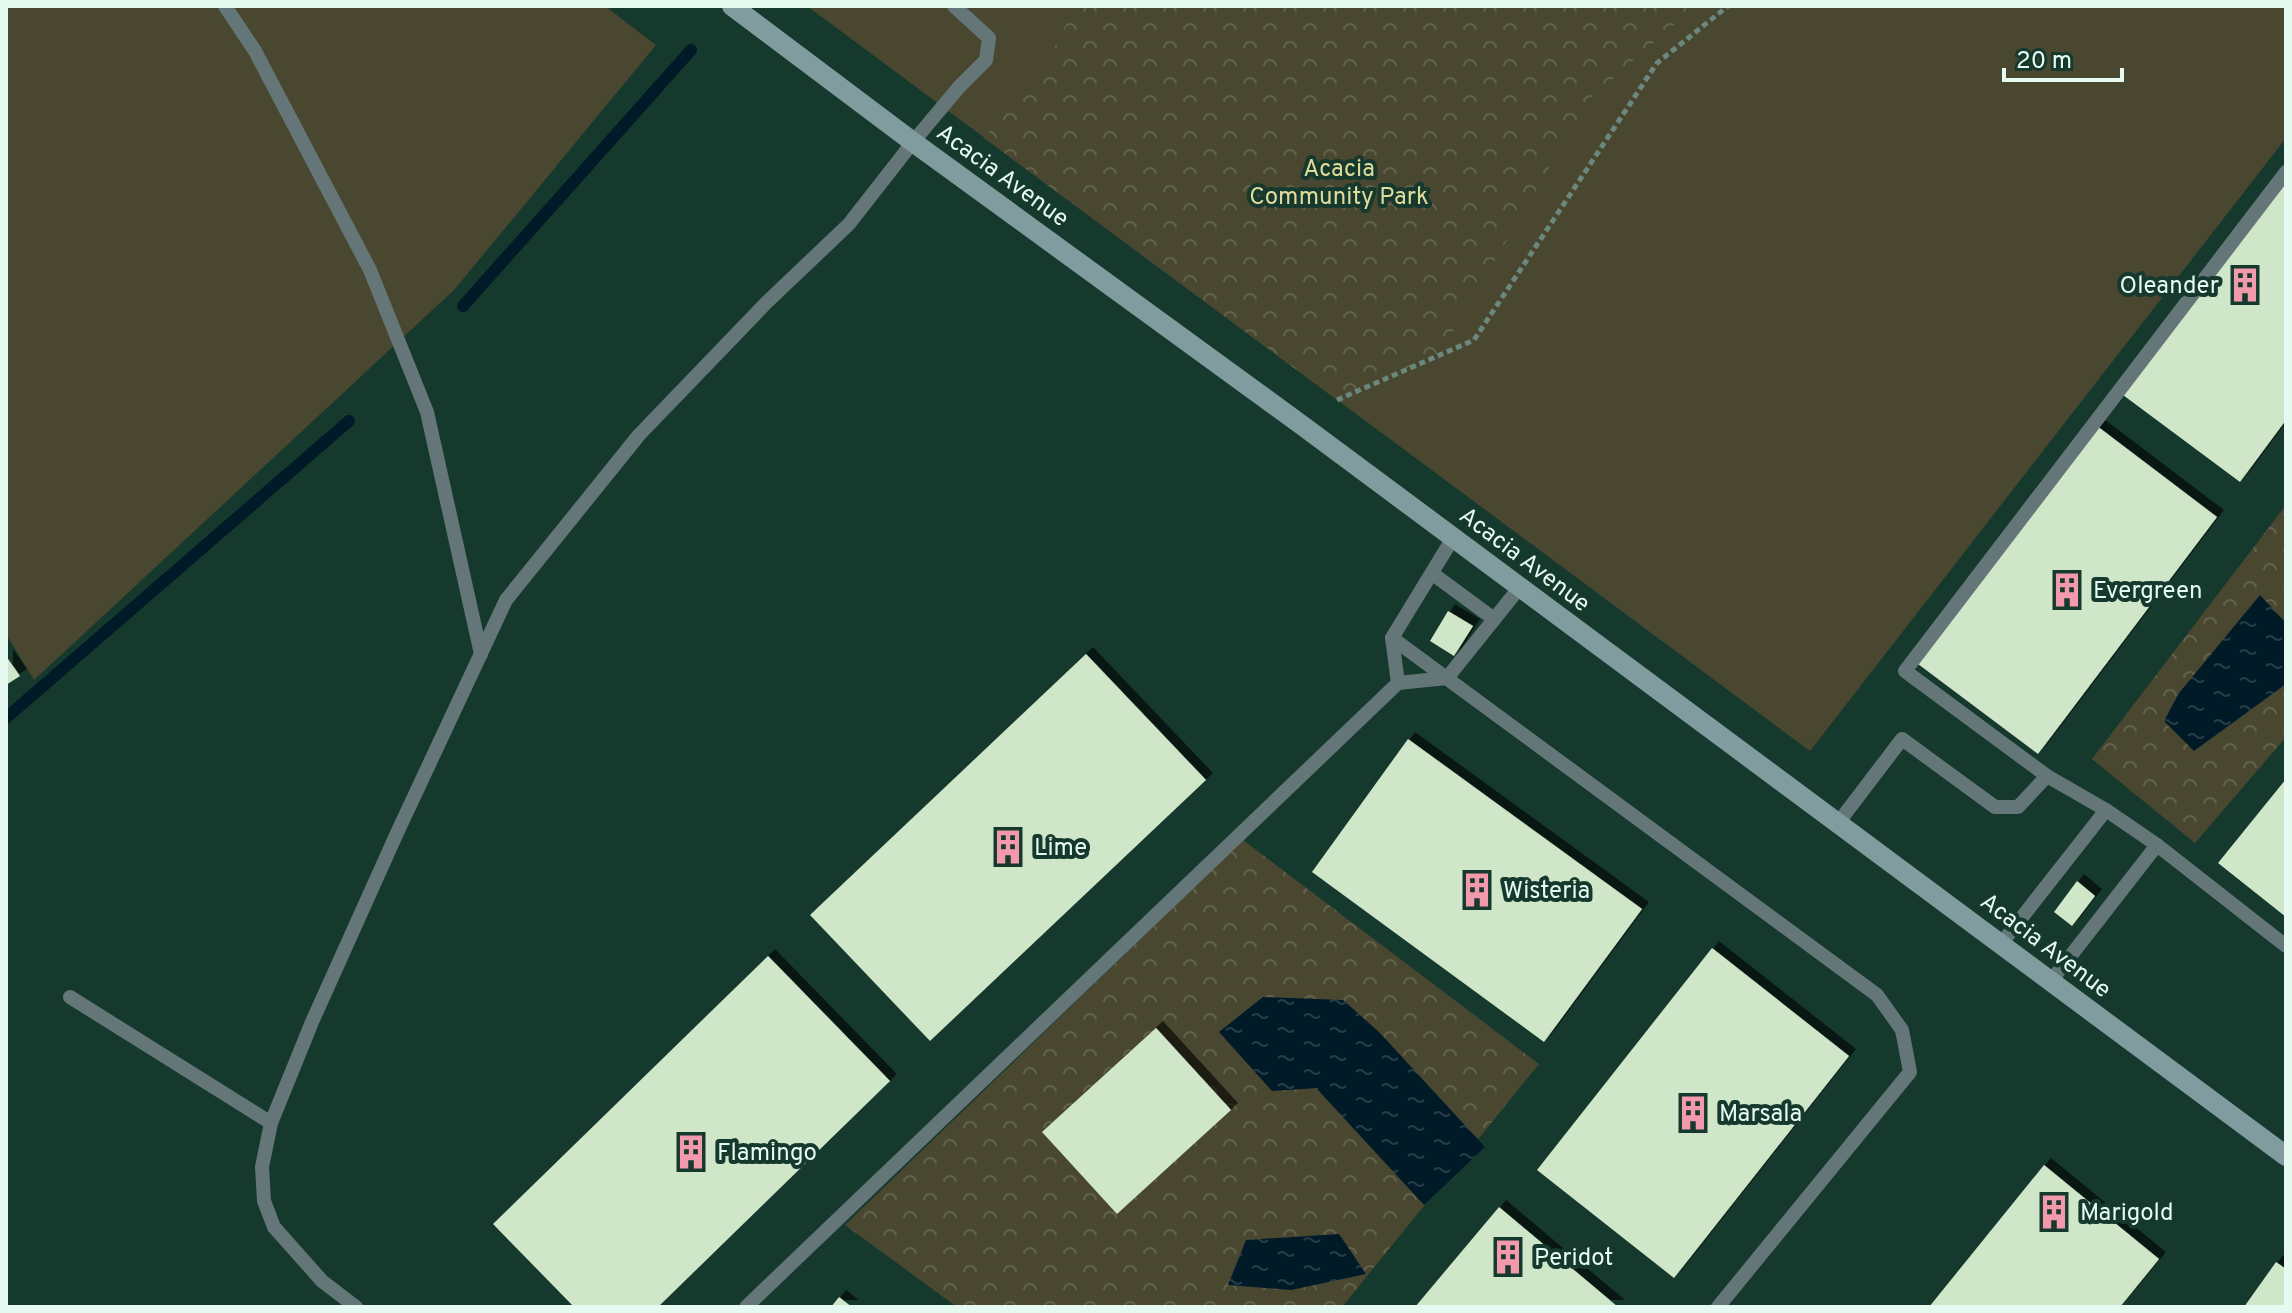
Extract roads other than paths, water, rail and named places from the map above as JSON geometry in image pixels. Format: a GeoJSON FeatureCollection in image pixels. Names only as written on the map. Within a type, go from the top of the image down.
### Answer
{"type":"FeatureCollection","features":[{"type":"Feature","properties":{"kind":"street","name":"Acacia Avenue"},"geometry":{"type":"LineString","coordinates":[[732,6],[2286,1156]]}},
{"type":"Feature","properties":{"kind":"lane"},"geometry":{"type":"LineString","coordinates":[[225,6],[255,51],[370,270],[422,397],[481,654]]}},
{"type":"Feature","properties":{"kind":"lane"},"geometry":{"type":"LineString","coordinates":[[356,1307],[322,1281],[274,1227],[264,1201],[262,1167],[271,1123],[312,1022],[384,862],[506,600],[639,435],[766,303],[849,224],[913,142],[986,60],[989,38],[954,6]]}},
{"type":"Feature","properties":{"kind":"lane"},"geometry":{"type":"LineString","coordinates":[[2286,172],[1905,671],[2047,776],[2106,810],[2157,845],[2286,946]]}},
{"type":"Feature","properties":{"kind":"lane"},"geometry":{"type":"LineString","coordinates":[[1398,683],[1392,638],[1453,538]]}},
{"type":"Feature","properties":{"kind":"lane"},"geometry":{"type":"LineString","coordinates":[[1433,574],[1494,619]]}},
{"type":"Feature","properties":{"kind":"lane"},"geometry":{"type":"LineString","coordinates":[[746,1307],[1398,683],[1447,678],[1520,587]]}},
{"type":"Feature","properties":{"kind":"lane"},"geometry":{"type":"LineString","coordinates":[[1392,638],[1877,995],[1902,1030],[1910,1072],[1718,1307]]}},
{"type":"Feature","properties":{"kind":"lane"},"geometry":{"type":"LineString","coordinates":[[1838,823],[1902,739],[1995,807],[2018,807],[2047,776]]}},
{"type":"Feature","properties":{"kind":"lane"},"geometry":{"type":"LineString","coordinates":[[2001,944],[2106,810]]}},
{"type":"Feature","properties":{"kind":"lane"},"geometry":{"type":"LineString","coordinates":[[2051,981],[2157,845]]}},
{"type":"Feature","properties":{"kind":"lane"},"geometry":{"type":"LineString","coordinates":[[70,997],[271,1123]]}},
{"type":"Feature","properties":{"kind":"water"},"geometry":{"type":"Polygon","coordinates":[[[2260,595],[2286,623],[2286,684],[2194,751],[2164,721],[2179,693],[2260,595]]]}},
{"type":"Feature","properties":{"kind":"water"},"geometry":{"type":"Polygon","coordinates":[[[1263,997],[1343,1000],[1379,1032],[1485,1147],[1424,1205],[1318,1088],[1272,1091],[1219,1032],[1263,997]]]}},
{"type":"Feature","properties":{"kind":"water"},"geometry":{"type":"Polygon","coordinates":[[[1339,1234],[1366,1274],[1291,1290],[1228,1285],[1246,1240],[1339,1234]]]}},
{"type":"Feature","properties":{"kind":"waterway"},"geometry":{"type":"LineString","coordinates":[[463,306],[691,50]]}},
{"type":"Feature","properties":{"kind":"waterway"},"geometry":{"type":"LineString","coordinates":[[6,718],[349,421]]}},
{"type":"Feature","properties":{"kind":"place","name":"Oleander"},"geometry":{"type":"Point","coordinates":[2245,285]}},
{"type":"Feature","properties":{"kind":"place","name":"Evergreen"},"geometry":{"type":"Point","coordinates":[2067,590]}},
{"type":"Feature","properties":{"kind":"place","name":"Lime"},"geometry":{"type":"Point","coordinates":[1008,847]}},
{"type":"Feature","properties":{"kind":"place","name":"Wisteria"},"geometry":{"type":"Point","coordinates":[1477,890]}},
{"type":"Feature","properties":{"kind":"place","name":"Marsala"},"geometry":{"type":"Point","coordinates":[1693,1113]}},
{"type":"Feature","properties":{"kind":"place","name":"Flamingo"},"geometry":{"type":"Point","coordinates":[691,1152]}},
{"type":"Feature","properties":{"kind":"place","name":"Marigold"},"geometry":{"type":"Point","coordinates":[2054,1212]}},
{"type":"Feature","properties":{"kind":"place","name":"Peridot"},"geometry":{"type":"Point","coordinates":[1508,1257]}},
{"type":"Feature","properties":{"kind":"park label","name":"Acacia Community Park"},"geometry":{"type":"Point","coordinates":[1339,182]}}]}
